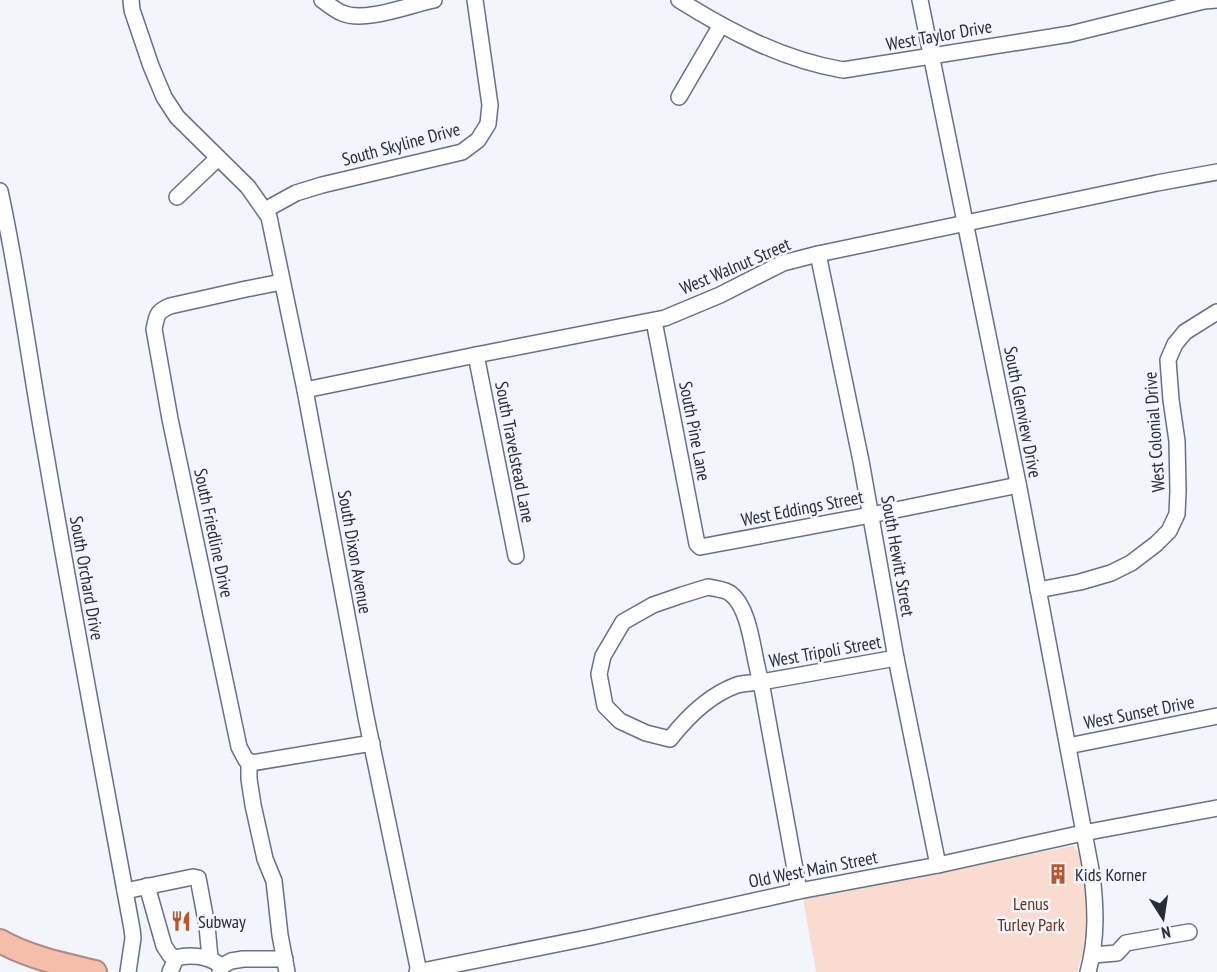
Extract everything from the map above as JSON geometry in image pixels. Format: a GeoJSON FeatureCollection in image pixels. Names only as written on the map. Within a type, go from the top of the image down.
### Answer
{"type":"FeatureCollection","features":[{"type":"Feature","properties":{"kind":"highway"},"geometry":{"type":"LineString","coordinates":[[0,941],[10,947],[64,965],[95,972]]}},
{"type":"Feature","properties":{"kind":"street","name":"South Dixon Avenue"},"geometry":{"type":"LineString","coordinates":[[131,0],[132,10],[151,66],[164,97],[177,117],[248,187],[269,217],[305,390],[362,696],[418,972]]}},
{"type":"Feature","properties":{"kind":"street"},"geometry":{"type":"LineString","coordinates":[[322,0],[344,14],[358,17],[371,16],[434,0]]}},
{"type":"Feature","properties":{"kind":"street","name":"South Skyline Drive"},"geometry":{"type":"LineString","coordinates":[[265,210],[296,193],[462,152],[478,140],[488,124],[490,105],[475,0]]}},
{"type":"Feature","properties":{"kind":"street","name":"West Taylor Drive"},"geometry":{"type":"LineString","coordinates":[[680,0],[753,42],[822,67],[843,70],[1070,34],[1208,1]]}},
{"type":"Feature","properties":{"kind":"street","name":"South Glenview Drive"},"geometry":{"type":"LineString","coordinates":[[920,0],[1018,485],[1092,875],[1096,905],[1095,933],[1093,955],[1088,972]]}},
{"type":"Feature","properties":{"kind":"street"},"geometry":{"type":"LineString","coordinates":[[679,97],[721,25]]}},
{"type":"Feature","properties":{"kind":"street"},"geometry":{"type":"LineString","coordinates":[[177,197],[218,158]]}},
{"type":"Feature","properties":{"kind":"street","name":"West Walnut Street"},"geometry":{"type":"LineString","coordinates":[[305,390],[654,321],[720,295],[783,263],[1217,172]]}},
{"type":"Feature","properties":{"kind":"street","name":"South Orchard Drive"},"geometry":{"type":"LineString","coordinates":[[0,191],[10,236],[43,440],[133,938],[128,972]]}},
{"type":"Feature","properties":{"kind":"street","name":"South Hewitt Street"},"geometry":{"type":"LineString","coordinates":[[818,254],[861,461],[896,658],[938,865]]}},
{"type":"Feature","properties":{"kind":"street","name":"South Friedline Drive"},"geometry":{"type":"LineString","coordinates":[[249,761],[246,760],[239,747],[170,419],[154,329],[160,310],[170,306],[282,282]]}},
{"type":"Feature","properties":{"kind":"street","name":"West Colonial Drive"},"geometry":{"type":"LineString","coordinates":[[1038,590],[1111,573],[1131,563],[1169,531],[1177,514],[1178,491],[1177,441],[1168,360],[1175,344],[1185,332],[1217,312]]}},
{"type":"Feature","properties":{"kind":"street","name":"South Pine Lane"},"geometry":{"type":"LineString","coordinates":[[654,321],[697,544],[700,548]]}},
{"type":"Feature","properties":{"kind":"street","name":"South Travelstead Lane"},"geometry":{"type":"LineString","coordinates":[[476,355],[516,556]]}},
{"type":"Feature","properties":{"kind":"street","name":"West Eddings Street"},"geometry":{"type":"LineString","coordinates":[[700,548],[1018,485]]}},
{"type":"Feature","properties":{"kind":"street"},"geometry":{"type":"LineString","coordinates":[[760,682],[738,685],[705,702],[670,739],[646,733],[620,721],[604,706],[599,674],[603,656],[623,622],[653,605],[708,587],[729,592],[741,604],[760,682],[799,891]]}},
{"type":"Feature","properties":{"kind":"street","name":"West Tripoli Street"},"geometry":{"type":"LineString","coordinates":[[760,682],[896,658]]}},
{"type":"Feature","properties":{"kind":"street","name":"West Sunset Drive"},"geometry":{"type":"LineString","coordinates":[[1068,746],[1217,716]]}},
{"type":"Feature","properties":{"kind":"street"},"geometry":{"type":"LineString","coordinates":[[147,886],[164,946],[173,965],[184,956],[217,966],[243,959],[286,966],[274,881],[265,860],[249,779],[249,761],[251,763],[372,743]]}},
{"type":"Feature","properties":{"kind":"street","name":"Old West Main Street"},"geometry":{"type":"LineString","coordinates":[[418,972],[592,937],[799,891],[1217,808]]}},
{"type":"Feature","properties":{"kind":"street"},"geometry":{"type":"LineString","coordinates":[[125,891],[193,877],[198,878],[217,966]]}},
{"type":"Feature","properties":{"kind":"street"},"geometry":{"type":"LineString","coordinates":[[1093,955],[1117,953],[1126,943],[1189,932]]}},
{"type":"Feature","properties":{"kind":"green space","name":"Lenus Turley Park"},"geometry":{"type":"Polygon","coordinates":[[[1073,846],[1081,856],[1088,896],[1089,929],[1077,972],[816,972],[803,898],[1073,846]]]}},
{"type":"Feature","properties":{"kind":"place","name":"Kids Korner"},"geometry":{"type":"Point","coordinates":[1058,874]}},
{"type":"Feature","properties":{"kind":"place","name":"Subway"},"geometry":{"type":"Point","coordinates":[181,921]}}]}
